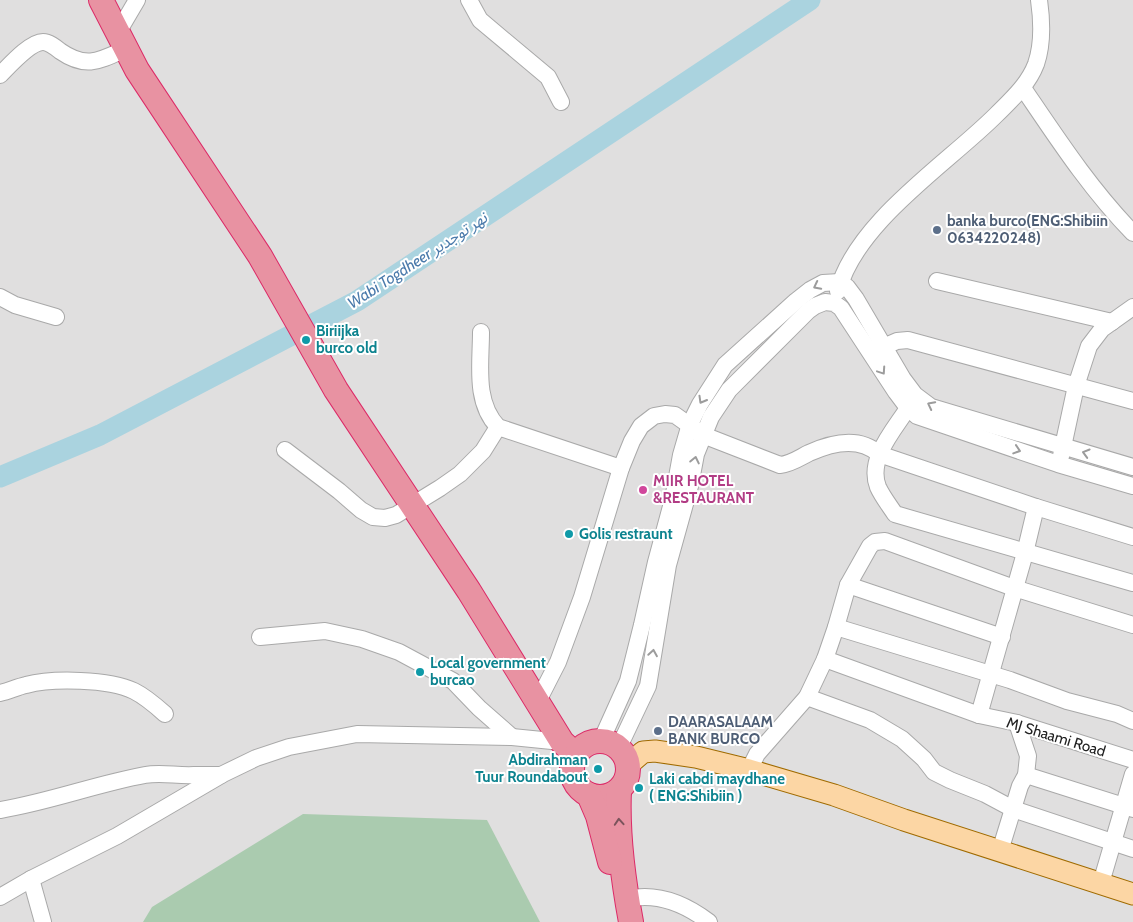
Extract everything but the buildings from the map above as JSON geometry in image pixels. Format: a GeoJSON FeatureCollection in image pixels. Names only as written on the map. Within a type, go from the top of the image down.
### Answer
{"type":"FeatureCollection","features":[{"type":"Feature","properties":{"kind":"highway"},"geometry":{"type":"LineString","coordinates":[[101,0],[137,70],[260,256],[336,390],[469,591],[537,703],[569,749],[572,774],[575,782],[581,790],[599,798],[610,796],[619,791],[625,783],[629,774],[616,751],[591,742],[582,747],[569,749]]}},
{"type":"Feature","properties":{"kind":"highway"},"geometry":{"type":"LineString","coordinates":[[619,791],[618,817],[631,922]]}},
{"type":"Feature","properties":{"kind":"highway"},"geometry":{"type":"LineString","coordinates":[[589,795],[598,816],[609,854],[618,922]]}},
{"type":"Feature","properties":{"kind":"main road"},"geometry":{"type":"LineString","coordinates":[[616,751],[655,751],[696,757],[748,770],[834,795],[1133,894]]}},
{"type":"Feature","properties":{"kind":"street"},"geometry":{"type":"LineString","coordinates":[[0,75],[32,46],[42,42],[51,44],[78,61],[94,62],[121,42],[137,0]]}},
{"type":"Feature","properties":{"kind":"street"},"geometry":{"type":"LineString","coordinates":[[469,0],[480,20],[548,77],[561,102]]}},
{"type":"Feature","properties":{"kind":"street"},"geometry":{"type":"LineString","coordinates":[[834,303],[840,282],[861,243],[889,211],[975,136],[1023,88],[1036,64],[1041,36],[1039,0]]}},
{"type":"Feature","properties":{"kind":"street"},"geometry":{"type":"LineString","coordinates":[[1023,88],[1082,174],[1112,211],[1133,233]]}},
{"type":"Feature","properties":{"kind":"street"},"geometry":{"type":"LineString","coordinates":[[937,281],[1112,322]]}},
{"type":"Feature","properties":{"kind":"street"},"geometry":{"type":"LineString","coordinates":[[616,751],[628,681],[642,625],[690,486],[696,454],[700,404],[725,366],[810,290],[823,283],[840,282],[847,287],[856,299],[876,349],[908,408],[917,416],[1058,464],[1133,486]]}},
{"type":"Feature","properties":{"kind":"street"},"geometry":{"type":"LineString","coordinates":[[0,298],[56,317]]}},
{"type":"Feature","properties":{"kind":"street"},"geometry":{"type":"LineString","coordinates":[[697,430],[711,417],[729,390],[777,341],[815,306],[826,302],[834,303],[841,308],[915,396],[931,407],[1133,466]]}},
{"type":"Feature","properties":{"kind":"street"},"geometry":{"type":"LineString","coordinates":[[1058,464],[1064,446],[1076,386],[1089,346],[1102,329],[1133,308]]}},
{"type":"Feature","properties":{"kind":"street"},"geometry":{"type":"LineString","coordinates":[[482,332],[481,390],[486,412],[498,428],[621,468]]}},
{"type":"Feature","properties":{"kind":"street"},"geometry":{"type":"LineString","coordinates":[[876,349],[897,341],[908,340],[1133,401]]}},
{"type":"Feature","properties":{"kind":"street"},"geometry":{"type":"LineString","coordinates":[[908,408],[879,454],[876,464],[877,485],[895,514],[1133,583]]}},
{"type":"Feature","properties":{"kind":"street"},"geometry":{"type":"LineString","coordinates":[[537,703],[558,662],[582,597],[621,468],[632,440],[641,426],[654,416],[675,415],[697,430],[780,465],[791,463],[816,450],[834,444],[863,444],[871,447],[879,454],[1036,508],[1133,537]]}},
{"type":"Feature","properties":{"kind":"street"},"geometry":{"type":"LineString","coordinates":[[285,450],[361,510],[373,517],[385,518],[396,515],[460,474],[483,451],[498,428]]}},
{"type":"Feature","properties":{"kind":"street"},"geometry":{"type":"LineString","coordinates":[[979,715],[992,674],[1036,508]]}},
{"type":"Feature","properties":{"kind":"street"},"geometry":{"type":"LineString","coordinates":[[748,770],[757,754],[807,698],[825,659],[848,585],[870,546],[879,541],[884,541],[1014,588],[1133,625]]}},
{"type":"Feature","properties":{"kind":"street"},"geometry":{"type":"LineString","coordinates":[[616,751],[648,686],[662,564]]}},
{"type":"Feature","properties":{"kind":"street"},"geometry":{"type":"LineString","coordinates":[[848,585],[1002,637]]}},
{"type":"Feature","properties":{"kind":"street"},"geometry":{"type":"LineString","coordinates":[[836,627],[992,674],[1067,701],[1133,720]]}},
{"type":"Feature","properties":{"kind":"street"},"geometry":{"type":"LineString","coordinates":[[260,638],[325,631],[362,639],[399,652],[453,681],[479,708],[512,737]]}},
{"type":"Feature","properties":{"kind":"street","name":"MJ Shaami Road"},"geometry":{"type":"LineString","coordinates":[[825,659],[979,715],[1017,723],[1133,760]]}},
{"type":"Feature","properties":{"kind":"street"},"geometry":{"type":"LineString","coordinates":[[0,693],[27,684],[60,681],[101,682],[132,690],[151,701],[165,714]]}},
{"type":"Feature","properties":{"kind":"street"},"geometry":{"type":"LineString","coordinates":[[628,681],[648,686]]}},
{"type":"Feature","properties":{"kind":"street"},"geometry":{"type":"LineString","coordinates":[[807,698],[870,720],[902,739],[924,759],[934,772],[985,794],[1013,809],[1133,849]]}},
{"type":"Feature","properties":{"kind":"street"},"geometry":{"type":"LineString","coordinates":[[1000,851],[1020,786],[1026,776],[1028,756],[1017,723]]}},
{"type":"Feature","properties":{"kind":"street"},"geometry":{"type":"LineString","coordinates":[[0,897],[31,879],[117,836],[223,774],[256,758],[289,747],[357,734],[512,737],[569,749]]}},
{"type":"Feature","properties":{"kind":"street"},"geometry":{"type":"LineString","coordinates":[[0,810],[27,806],[96,786],[146,775],[163,773],[193,776],[223,774]]}},
{"type":"Feature","properties":{"kind":"street"},"geometry":{"type":"LineString","coordinates":[[1102,883],[1113,843],[1128,808],[1133,774]]}},
{"type":"Feature","properties":{"kind":"street"},"geometry":{"type":"LineString","coordinates":[[1026,776],[1128,808]]}},
{"type":"Feature","properties":{"kind":"street"},"geometry":{"type":"LineString","coordinates":[[31,879],[43,922]]}},
{"type":"Feature","properties":{"kind":"street"},"geometry":{"type":"LineString","coordinates":[[627,899],[640,896],[664,898],[686,906],[708,922]]}},
{"type":"Feature","properties":{"kind":"shaded area"},"geometry":{"type":"Polygon","coordinates":[[[0,0],[1133,0],[1133,922],[0,922],[0,0]]]}},
{"type":"Feature","properties":{"kind":"green space"},"geometry":{"type":"Polygon","coordinates":[[[303,814],[487,820],[540,922],[143,922],[152,907],[303,814]]]}},
{"type":"Feature","properties":{"kind":"waterway","name":"Wabi Togdheer نهر توجدير"},"geometry":{"type":"LineString","coordinates":[[0,477],[100,435],[357,301],[810,0]]}},
{"type":"Feature","properties":{"kind":"place","name":"banka burco(ENG:Shibiin 0634220248)"},"geometry":{"type":"Point","coordinates":[937,230]}},
{"type":"Feature","properties":{"kind":"place","name":"Biriijka burco old"},"geometry":{"type":"Point","coordinates":[306,340]}},
{"type":"Feature","properties":{"kind":"place","name":"MIIR HOTEL &RESTAURANT"},"geometry":{"type":"Point","coordinates":[643,490]}},
{"type":"Feature","properties":{"kind":"place","name":"Golis restraunt"},"geometry":{"type":"Point","coordinates":[569,534]}},
{"type":"Feature","properties":{"kind":"place","name":"Local government burcao"},"geometry":{"type":"Point","coordinates":[420,672]}},
{"type":"Feature","properties":{"kind":"place","name":"DAARASALAAM BANK BURCO"},"geometry":{"type":"Point","coordinates":[658,731]}},
{"type":"Feature","properties":{"kind":"place","name":"Abdirahman Tuur Roundabout"},"geometry":{"type":"Point","coordinates":[598,769]}},
{"type":"Feature","properties":{"kind":"place","name":"Laki cabdi maydhane ( ENG:Shibiin )"},"geometry":{"type":"Point","coordinates":[639,788]}}]}
